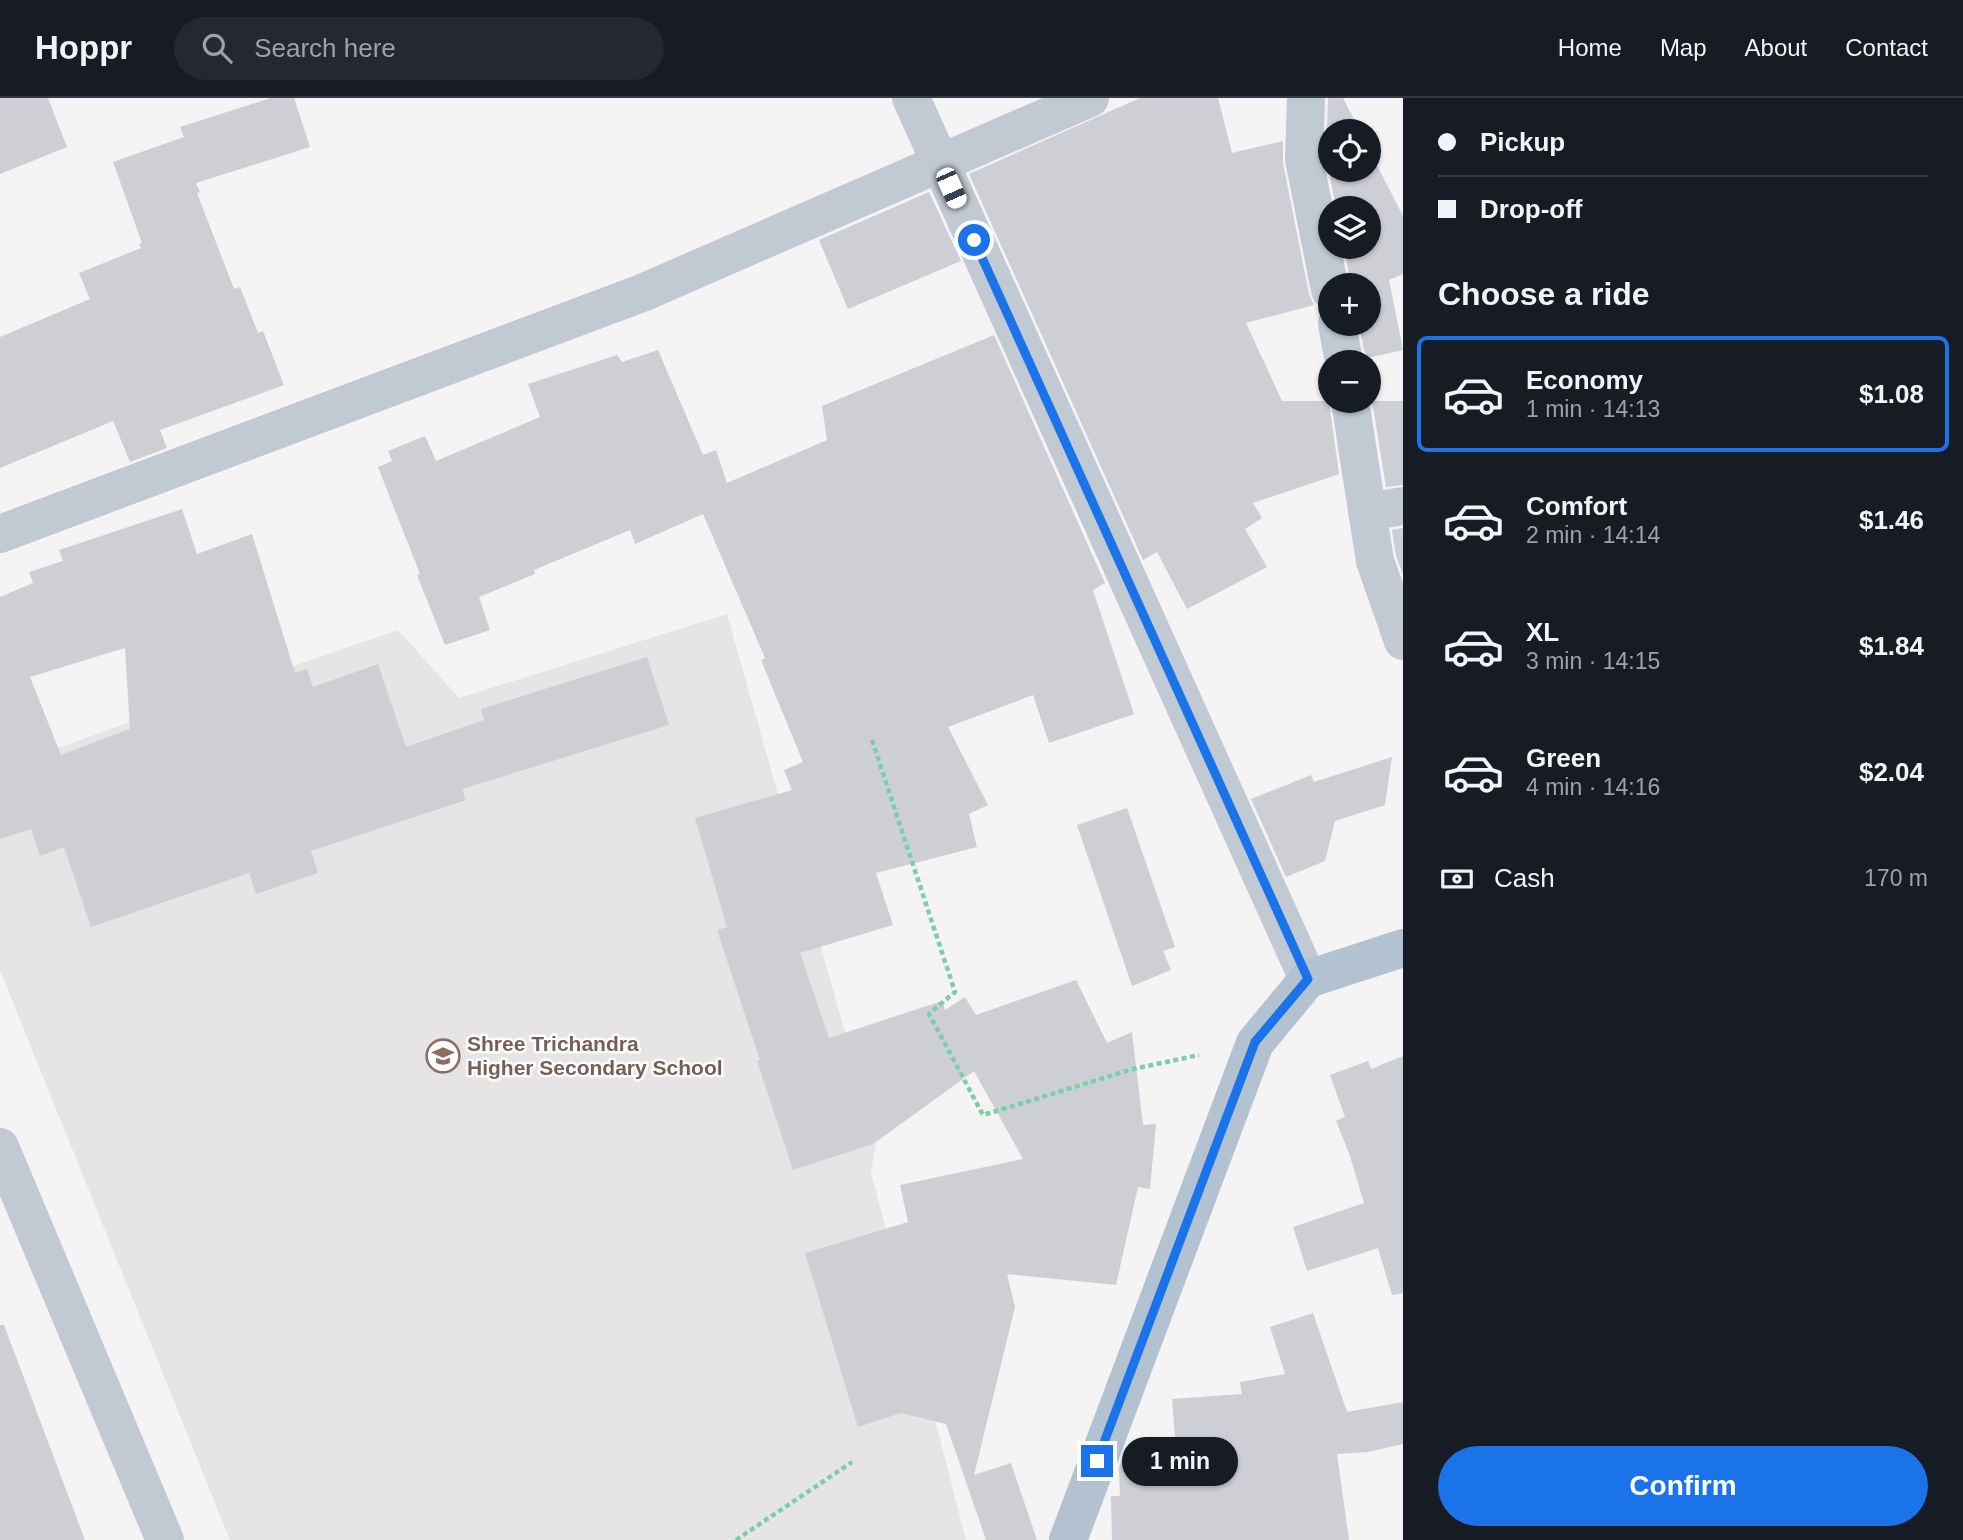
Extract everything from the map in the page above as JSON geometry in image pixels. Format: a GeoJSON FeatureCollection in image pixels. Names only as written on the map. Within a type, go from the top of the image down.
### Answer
{"type":"FeatureCollection","features":[{"type":"Feature","properties":{"kind":"main road"},"geometry":{"type":"LineString","coordinates":[[1068,1540],[1255,1042],[1308,979],[1403,948]]}},
{"type":"Feature","properties":{"kind":"street"},"geometry":{"type":"LineString","coordinates":[[911,98],[1308,979]]}},
{"type":"Feature","properties":{"kind":"street"},"geometry":{"type":"LineString","coordinates":[[0,534],[642,293],[1090,98]]}},
{"type":"Feature","properties":{"kind":"street"},"geometry":{"type":"LineString","coordinates":[[1306,98],[1304,159],[1327,273]]}},
{"type":"Feature","properties":{"kind":"street"},"geometry":{"type":"LineString","coordinates":[[1354,413],[1385,509],[1375,561],[1403,641]]}},
{"type":"Feature","properties":{"kind":"street"},"geometry":{"type":"LineString","coordinates":[[0,1147],[165,1540]]}},
{"type":"Feature","properties":{"kind":"path"},"geometry":{"type":"LineString","coordinates":[[872,740],[955,992],[929,1014],[983,1115],[1133,1069],[1255,1042]]}},
{"type":"Feature","properties":{"kind":"path"},"geometry":{"type":"LineString","coordinates":[[736,1540],[852,1462]]}},
{"type":"Feature","properties":{"kind":"shaded area","name":"Shree Trichandra Higher Secondary School"},"geometry":{"type":"Polygon","coordinates":[[[727,614],[876,1142],[871,1172],[966,1540],[230,1540],[0,970],[0,770],[113,728],[398,630],[459,698],[727,614]]]}},
{"type":"Feature","properties":{"kind":"building"},"geometry":{"type":"Polygon","coordinates":[[[0,98],[48,98],[67,147],[0,174],[0,98]]]}},
{"type":"Feature","properties":{"kind":"building"},"geometry":{"type":"Polygon","coordinates":[[[271,98],[294,98],[310,147],[196,183],[200,192],[197,193],[234,289],[240,287],[258,333],[263,331],[284,385],[160,430],[167,448],[130,462],[113,421],[0,468],[0,337],[90,299],[79,273],[141,248],[139,244],[142,243],[113,162],[184,137],[180,127],[271,98]]]}},
{"type":"Feature","properties":{"kind":"building"},"geometry":{"type":"Polygon","coordinates":[[[1140,98],[1218,98],[1232,153],[1283,141],[1283,163],[1309,294],[1314,305],[1246,323],[1282,401],[1318,401],[1318,413],[1331,413],[1339,474],[1253,503],[1262,518],[1245,529],[1267,567],[1187,609],[1157,552],[1143,560],[969,174],[1140,98]]]}},
{"type":"Feature","properties":{"kind":"building"},"geometry":{"type":"Polygon","coordinates":[[[1328,98],[1343,98],[1354,119],[1327,119],[1328,98]]]}},
{"type":"Feature","properties":{"kind":"building"},"geometry":{"type":"Polygon","coordinates":[[[1381,173],[1403,216],[1403,274],[1389,280],[1403,350],[1381,355],[1381,350],[1364,350],[1361,336],[1381,336],[1381,273],[1349,273],[1346,259],[1381,259],[1381,196],[1334,196],[1331,182],[1381,182],[1381,173]]]}},
{"type":"Feature","properties":{"kind":"building"},"geometry":{"type":"Polygon","coordinates":[[[929,192],[961,261],[848,309],[819,240],[929,192]]]}},
{"type":"Feature","properties":{"kind":"building"},"geometry":{"type":"Polygon","coordinates":[[[994,335],[1105,583],[1093,590],[1134,714],[1049,743],[1033,695],[948,727],[988,805],[969,814],[977,847],[876,873],[893,925],[800,953],[829,1038],[942,1001],[945,1010],[965,997],[976,1015],[1076,980],[1107,1043],[1132,1032],[1143,1125],[1156,1124],[1150,1189],[1138,1187],[1116,1285],[1007,1274],[1015,1307],[974,1475],[1011,1463],[1037,1540],[986,1540],[946,1424],[901,1413],[858,1427],[805,1253],[908,1222],[900,1185],[1023,1159],[974,1071],[873,1144],[793,1170],[717,930],[727,927],[695,818],[792,790],[784,770],[803,762],[761,660],[765,658],[703,514],[635,544],[630,530],[534,570],[535,574],[479,597],[490,630],[445,645],[378,467],[392,461],[388,451],[425,436],[436,461],[540,417],[528,384],[617,355],[622,362],[658,350],[703,455],[716,450],[727,483],[827,440],[822,406],[994,335]]]}},
{"type":"Feature","properties":{"kind":"building"},"geometry":{"type":"Polygon","coordinates":[[[1381,401],[1403,401],[1403,485],[1386,487],[1374,413],[1381,413],[1381,401]]]}},
{"type":"Feature","properties":{"kind":"building"},"geometry":{"type":"Polygon","coordinates":[[[182,509],[197,554],[252,534],[295,673],[307,669],[313,687],[378,664],[406,747],[484,720],[481,709],[647,657],[669,725],[462,789],[466,800],[311,851],[318,873],[256,894],[249,873],[91,927],[64,847],[40,856],[31,829],[0,839],[0,597],[33,583],[29,572],[63,561],[59,550],[182,509]],[[125,648],[30,677],[61,755],[130,729],[125,648]]]}},
{"type":"Feature","properties":{"kind":"building"},"geometry":{"type":"Polygon","coordinates":[[[1403,528],[1403,575],[1396,556],[1392,530],[1403,528]]]}},
{"type":"Feature","properties":{"kind":"building"},"geometry":{"type":"Polygon","coordinates":[[[1392,757],[1385,805],[1335,821],[1325,861],[1286,877],[1251,799],[1311,775],[1314,782],[1392,757]]]}},
{"type":"Feature","properties":{"kind":"building"},"geometry":{"type":"Polygon","coordinates":[[[1127,808],[1175,947],[1163,951],[1171,970],[1132,986],[1077,825],[1127,808]]]}},
{"type":"Feature","properties":{"kind":"building"},"geometry":{"type":"Polygon","coordinates":[[[1403,1056],[1403,1293],[1392,1295],[1378,1248],[1307,1271],[1293,1227],[1364,1203],[1336,1121],[1345,1117],[1330,1075],[1368,1061],[1371,1069],[1403,1056]]]}},
{"type":"Feature","properties":{"kind":"building"},"geometry":{"type":"Polygon","coordinates":[[[1313,1313],[1347,1412],[1403,1402],[1403,1444],[1368,1452],[1337,1454],[1349,1540],[1112,1540],[1111,1496],[1120,1496],[1119,1468],[1124,1452],[1176,1449],[1172,1399],[1242,1394],[1240,1382],[1285,1374],[1270,1327],[1313,1313]]]}},
{"type":"Feature","properties":{"kind":"building"},"geometry":{"type":"Polygon","coordinates":[[[0,1325],[4,1325],[85,1540],[0,1540],[0,1325]]]}},
{"type":"Feature","properties":{"kind":"place","name":"Shree Trichandra Higher Secondary School"},"geometry":{"type":"Point","coordinates":[443,1056]}},
{"type":"Feature","properties":{"kind":"route"},"geometry":{"type":"LineString","coordinates":[[974,240],[1308,979],[1255,1042],[1097,1461]]}}]}
